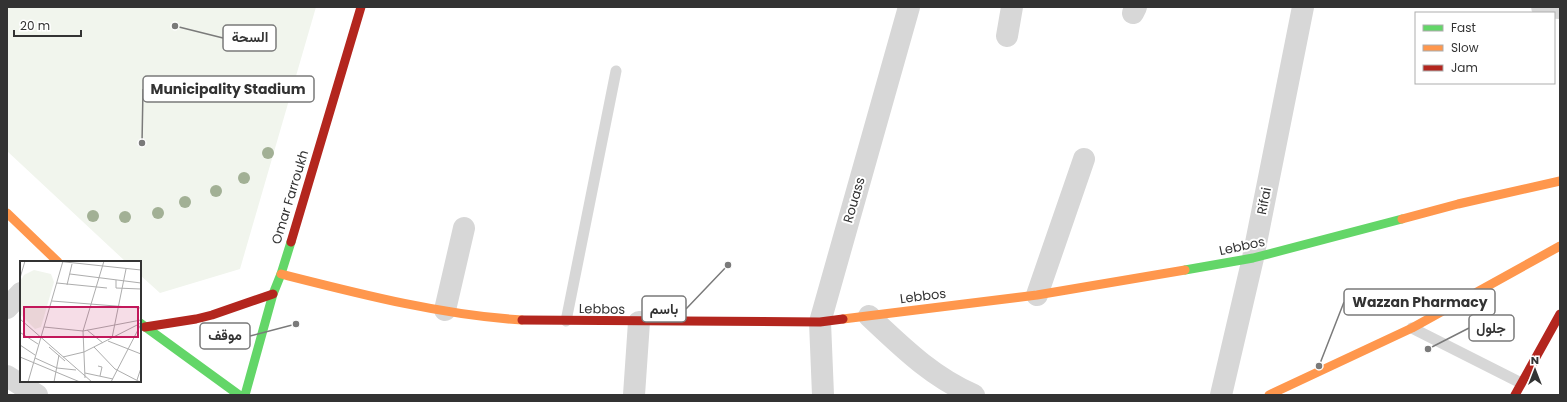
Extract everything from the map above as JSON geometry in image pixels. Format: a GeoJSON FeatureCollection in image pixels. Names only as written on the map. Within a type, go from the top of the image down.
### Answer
{"type":"FeatureCollection","features":[{"type":"Feature","properties":{"kind":"street","name":"Omar Farroukh"},"geometry":{"type":"LineString","coordinates":[[245,395],[273,294],[281,274],[361,7]]}},
{"type":"Feature","properties":{"kind":"street","name":"Rouass"},"geometry":{"type":"LineString","coordinates":[[823,395],[820,322],[909,7]]}},
{"type":"Feature","properties":{"kind":"street"},"geometry":{"type":"LineString","coordinates":[[1007,36],[1012,7]]}},
{"type":"Feature","properties":{"kind":"street","name":"Rifai"},"geometry":{"type":"LineString","coordinates":[[1221,395],[1253,258],[1303,7]]}},
{"type":"Feature","properties":{"kind":"street"},"geometry":{"type":"LineString","coordinates":[[1542,7],[1560,8]]}},
{"type":"Feature","properties":{"kind":"street"},"geometry":{"type":"LineString","coordinates":[[1037,295],[1084,159]]}},
{"type":"Feature","properties":{"kind":"street","name":"Lebbos"},"geometry":{"type":"LineString","coordinates":[[281,274],[365,296],[488,318],[639,322],[820,322],[1037,295],[1253,258],[1458,204],[1560,180]]}},
{"type":"Feature","properties":{"kind":"street"},"geometry":{"type":"LineString","coordinates":[[7,213],[54,261]]}},
{"type":"Feature","properties":{"kind":"street"},"geometry":{"type":"LineString","coordinates":[[445,310],[464,228]]}},
{"type":"Feature","properties":{"kind":"street"},"geometry":{"type":"LineString","coordinates":[[1269,395],[1412,328],[1560,246]]}},
{"type":"Feature","properties":{"kind":"street"},"geometry":{"type":"LineString","coordinates":[[7,308],[20,294]]}},
{"type":"Feature","properties":{"kind":"street"},"geometry":{"type":"LineString","coordinates":[[142,325],[196,320],[273,294]]}},
{"type":"Feature","properties":{"kind":"street"},"geometry":{"type":"LineString","coordinates":[[1515,395],[1560,314]]}},
{"type":"Feature","properties":{"kind":"street"},"geometry":{"type":"LineString","coordinates":[[869,316],[896,342],[933,373],[974,395]]}},
{"type":"Feature","properties":{"kind":"street"},"geometry":{"type":"LineString","coordinates":[[634,395],[639,322]]}},
{"type":"Feature","properties":{"kind":"street"},"geometry":{"type":"LineString","coordinates":[[142,325],[239,395]]}},
{"type":"Feature","properties":{"kind":"street"},"geometry":{"type":"LineString","coordinates":[[7,376],[37,395]]}},
{"type":"Feature","properties":{"kind":"lane"},"geometry":{"type":"LineString","coordinates":[[566,321],[616,71]]}},
{"type":"Feature","properties":{"kind":"lane"},"geometry":{"type":"LineString","coordinates":[[1412,328],[1521,383]]}},
{"type":"Feature","properties":{"kind":"shaded area"},"geometry":{"type":"Polygon","coordinates":[[[7,7],[316,7],[240,269],[160,293],[141,276],[141,261],[125,261],[7,151],[7,7]]]}},
{"type":"Feature","properties":{"kind":"traffic: fast"},"geometry":{"type":"LineString","coordinates":[[1185,270],[1253,258],[1402,219]]}},
{"type":"Feature","properties":{"kind":"traffic: fast"},"geometry":{"type":"LineString","coordinates":[[245,395],[273,294],[291,242]]}},
{"type":"Feature","properties":{"kind":"traffic: fast"},"geometry":{"type":"LineString","coordinates":[[141,324],[239,395]]}},
{"type":"Feature","properties":{"kind":"traffic: slow"},"geometry":{"type":"LineString","coordinates":[[1402,219],[1458,204],[1560,181]]}},
{"type":"Feature","properties":{"kind":"traffic: slow"},"geometry":{"type":"LineString","coordinates":[[7,213],[57,261]]}},
{"type":"Feature","properties":{"kind":"traffic: slow"},"geometry":{"type":"LineString","coordinates":[[1269,395],[1412,328],[1560,246]]}},
{"type":"Feature","properties":{"kind":"traffic: slow"},"geometry":{"type":"LineString","coordinates":[[843,319],[1037,295],[1185,270]]}},
{"type":"Feature","properties":{"kind":"traffic: slow"},"geometry":{"type":"LineString","coordinates":[[281,274],[431,309],[461,314],[522,320]]}},
{"type":"Feature","properties":{"kind":"traffic: jam"},"geometry":{"type":"LineString","coordinates":[[291,242],[361,7]]}},
{"type":"Feature","properties":{"kind":"traffic: jam"},"geometry":{"type":"LineString","coordinates":[[145,327],[212,315],[273,294]]}},
{"type":"Feature","properties":{"kind":"traffic: jam"},"geometry":{"type":"LineString","coordinates":[[1515,395],[1560,314]]}},
{"type":"Feature","properties":{"kind":"traffic: jam"},"geometry":{"type":"LineString","coordinates":[[522,320],[820,322],[843,319]]}},
{"type":"Feature","properties":{"kind":"place","name":"السحة"},"geometry":{"type":"Point","coordinates":[175,26]}},
{"type":"Feature","properties":{"kind":"place","name":"Municipality Stadium"},"geometry":{"type":"Point","coordinates":[142,143]}},
{"type":"Feature","properties":{"kind":"place","name":"باسم"},"geometry":{"type":"Point","coordinates":[728,265]}},
{"type":"Feature","properties":{"kind":"place","name":"موقف"},"geometry":{"type":"Point","coordinates":[296,324]}},
{"type":"Feature","properties":{"kind":"place","name":"جلول"},"geometry":{"type":"Point","coordinates":[1428,349]}},
{"type":"Feature","properties":{"kind":"place","name":"Wazzan Pharmacy"},"geometry":{"type":"Point","coordinates":[1319,366]}}]}
